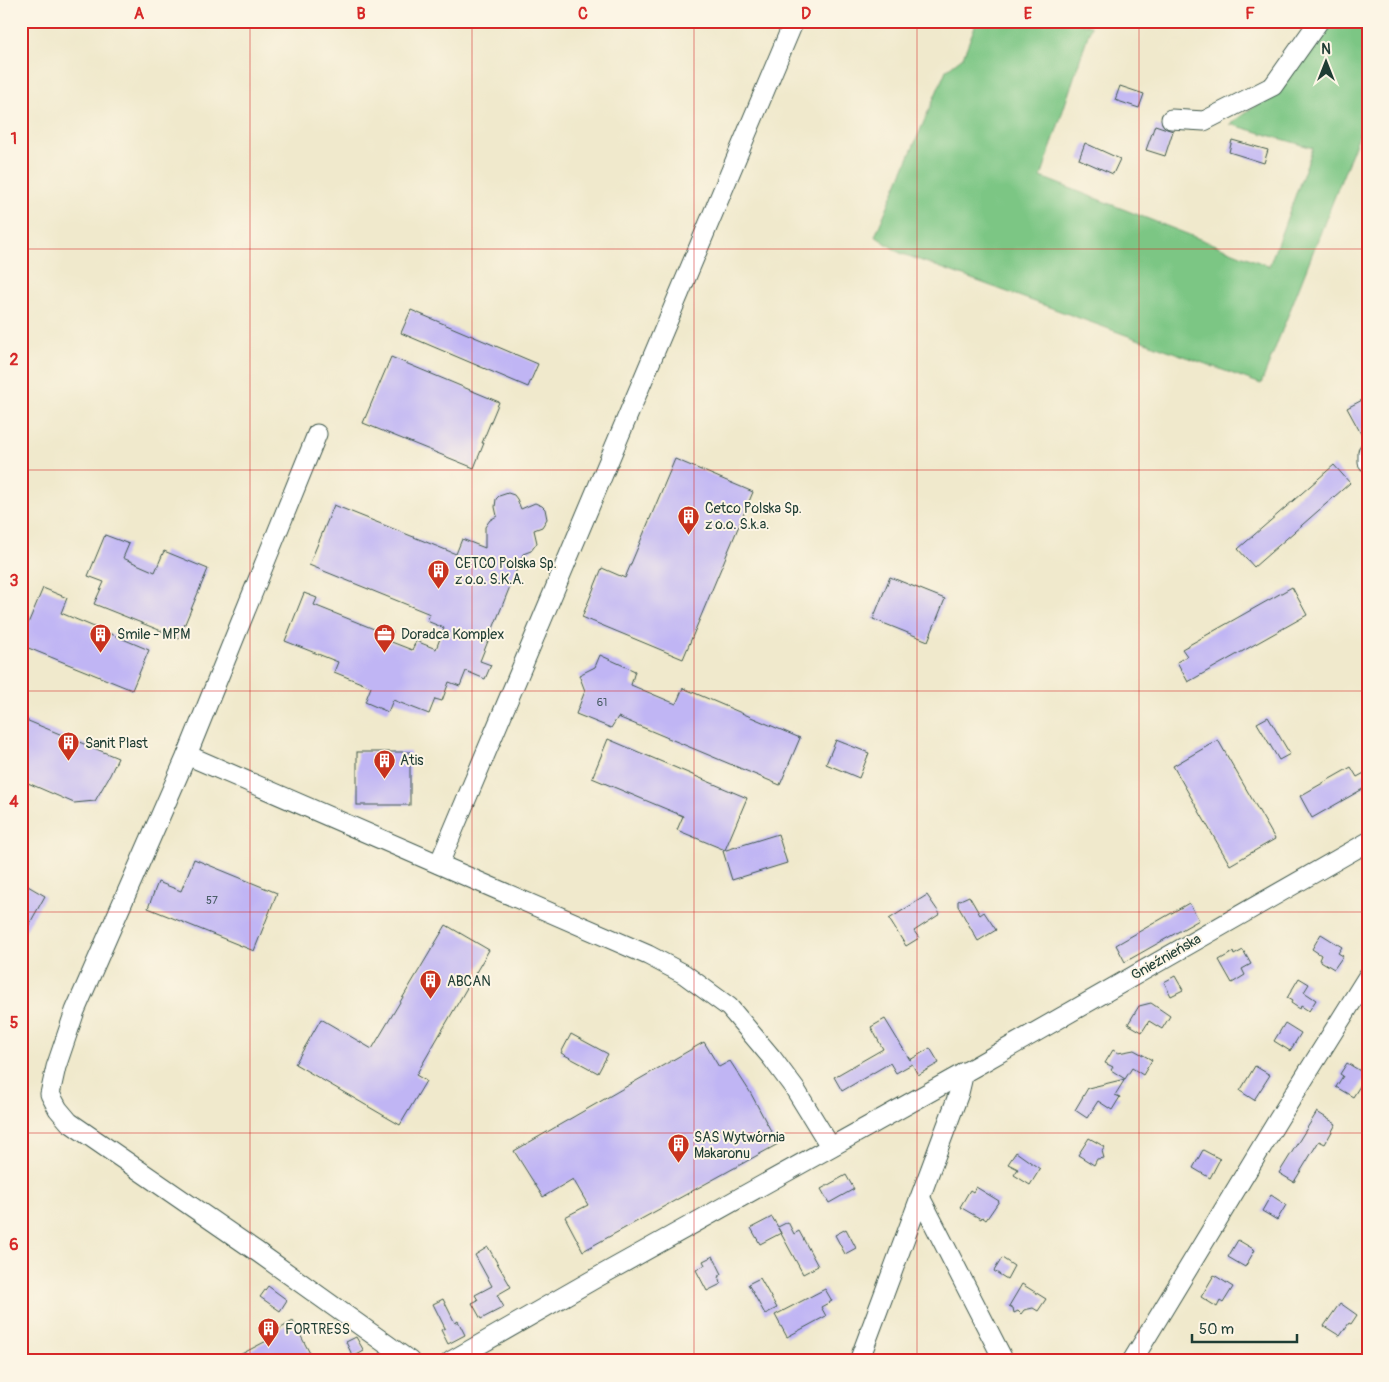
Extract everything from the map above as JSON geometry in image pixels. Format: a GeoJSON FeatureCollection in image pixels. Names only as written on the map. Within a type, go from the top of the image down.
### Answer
{"type":"FeatureCollection","features":[{"type":"Feature","properties":{"kind":"street"},"geometry":{"type":"LineString","coordinates":[[439,864],[794,21]]}},
{"type":"Feature","properties":{"kind":"street"},"geometry":{"type":"LineString","coordinates":[[1171,119],[1204,121],[1273,86],[1319,21]]}},
{"type":"Feature","properties":{"kind":"street"},"geometry":{"type":"LineString","coordinates":[[317,434],[187,755],[75,1011],[56,1067],[50,1094],[58,1109],[69,1122],[260,1252],[410,1361]]}},
{"type":"Feature","properties":{"kind":"street"},"geometry":{"type":"LineString","coordinates":[[1368,452],[1368,462]]}},
{"type":"Feature","properties":{"kind":"street"},"geometry":{"type":"LineString","coordinates":[[187,755],[648,955],[684,974],[730,1007],[795,1089],[830,1146]]}},
{"type":"Feature","properties":{"kind":"street","name":"Gnieźnieńska"},"geometry":{"type":"LineString","coordinates":[[451,1361],[1368,842]]}},
{"type":"Feature","properties":{"kind":"street"},"geometry":{"type":"LineString","coordinates":[[1132,1361],[1368,976]]}},
{"type":"Feature","properties":{"kind":"street"},"geometry":{"type":"LineString","coordinates":[[859,1361],[960,1093],[964,1072]]}},
{"type":"Feature","properties":{"kind":"street"},"geometry":{"type":"LineString","coordinates":[[921,1199],[1004,1361]]}},
{"type":"Feature","properties":{"kind":"green space"},"geometry":{"type":"Polygon","coordinates":[[[977,21],[1074,21],[1091,26],[1041,177],[1269,266],[1313,148],[1230,124],[1274,92],[1325,21],[1368,21],[1368,112],[1261,384],[900,253],[875,236],[946,70],[963,57],[977,21]]]}},
{"type":"Feature","properties":{"kind":"building"},"geometry":{"type":"Polygon","coordinates":[[[1120,86],[1144,94],[1139,108],[1115,100],[1120,86]]]}},
{"type":"Feature","properties":{"kind":"building"},"geometry":{"type":"Polygon","coordinates":[[[1155,125],[1173,131],[1165,156],[1146,150],[1155,125]]]}},
{"type":"Feature","properties":{"kind":"building"},"geometry":{"type":"Polygon","coordinates":[[[1232,140],[1268,150],[1264,163],[1229,152],[1232,140]]]}},
{"type":"Feature","properties":{"kind":"building"},"geometry":{"type":"Polygon","coordinates":[[[1085,143],[1120,159],[1113,174],[1079,159],[1085,143]]]}},
{"type":"Feature","properties":{"kind":"building"},"geometry":{"type":"Polygon","coordinates":[[[411,310],[538,364],[528,387],[401,333],[411,310]]]}},
{"type":"Feature","properties":{"kind":"building"},"geometry":{"type":"Polygon","coordinates":[[[391,357],[499,402],[474,468],[363,423],[391,357]]]}},
{"type":"Feature","properties":{"kind":"building"},"geometry":{"type":"Polygon","coordinates":[[[1368,397],[1368,441],[1365,441],[1347,408],[1368,397]]]}},
{"type":"Feature","properties":{"kind":"building","name":"Cetco Polska Sp. z o.o. S.k.a."},"geometry":{"type":"Polygon","coordinates":[[[675,459],[753,492],[683,659],[582,617],[602,568],[625,578],[675,459]]]}},
{"type":"Feature","properties":{"kind":"building"},"geometry":{"type":"Polygon","coordinates":[[[1334,465],[1350,483],[1254,567],[1238,549],[1334,465]]]}},
{"type":"Feature","properties":{"kind":"building"},"geometry":{"type":"Polygon","coordinates":[[[508,493],[514,495],[521,509],[535,503],[542,506],[545,509],[547,519],[542,527],[534,530],[537,543],[531,551],[523,554],[480,661],[491,665],[485,679],[466,671],[460,686],[449,682],[442,701],[435,699],[429,714],[393,700],[388,712],[365,702],[371,687],[334,672],[338,662],[285,641],[304,593],[317,598],[314,605],[379,631],[381,627],[393,632],[389,641],[412,650],[416,641],[436,649],[444,628],[427,621],[430,614],[309,565],[334,505],[456,554],[462,539],[485,548],[485,527],[490,520],[497,516],[496,499],[508,493]]]}},
{"type":"Feature","properties":{"kind":"building"},"geometry":{"type":"Polygon","coordinates":[[[105,535],[129,544],[123,558],[155,572],[164,551],[208,569],[179,638],[94,604],[104,582],[88,576],[105,535]]]}},
{"type":"Feature","properties":{"kind":"building"},"geometry":{"type":"Polygon","coordinates":[[[890,577],[945,599],[928,641],[873,619],[890,577]]]}},
{"type":"Feature","properties":{"kind":"building"},"geometry":{"type":"Polygon","coordinates":[[[1292,587],[1307,615],[1188,682],[1177,662],[1187,656],[1182,649],[1292,587]]]}},
{"type":"Feature","properties":{"kind":"building","name":"Smile - MPM"},"geometry":{"type":"Polygon","coordinates":[[[43,588],[67,598],[61,613],[149,650],[132,690],[21,645],[21,640],[43,588]]]}},
{"type":"Feature","properties":{"kind":"building"},"geometry":{"type":"Polygon","coordinates":[[[600,655],[635,671],[631,685],[676,704],[683,688],[800,738],[780,785],[618,717],[611,728],[576,714],[585,691],[579,675],[595,667],[600,655]]]}},
{"type":"Feature","properties":{"kind":"building"},"geometry":{"type":"Polygon","coordinates":[[[1268,717],[1290,754],[1279,760],[1257,723],[1268,717]]]}},
{"type":"Feature","properties":{"kind":"building","name":"Sanit Plast"},"geometry":{"type":"Polygon","coordinates":[[[21,718],[118,758],[95,801],[74,803],[21,780],[21,718]]]}},
{"type":"Feature","properties":{"kind":"building"},"geometry":{"type":"Polygon","coordinates":[[[608,739],[747,798],[725,850],[677,830],[683,816],[592,778],[608,739]]]}},
{"type":"Feature","properties":{"kind":"building"},"geometry":{"type":"Polygon","coordinates":[[[836,740],[869,753],[859,778],[826,764],[836,740]]]}},
{"type":"Feature","properties":{"kind":"building"},"geometry":{"type":"Polygon","coordinates":[[[1218,740],[1275,839],[1230,865],[1173,766],[1218,740]]]}},
{"type":"Feature","properties":{"kind":"building","name":"Atis"},"geometry":{"type":"Polygon","coordinates":[[[357,752],[410,752],[410,805],[357,805],[357,752]]]}},
{"type":"Feature","properties":{"kind":"building"},"geometry":{"type":"Polygon","coordinates":[[[1351,767],[1357,777],[1368,771],[1368,786],[1312,818],[1300,796],[1351,767]]]}},
{"type":"Feature","properties":{"kind":"building"},"geometry":{"type":"Polygon","coordinates":[[[778,834],[787,863],[732,880],[723,851],[778,834]]]}},
{"type":"Feature","properties":{"kind":"building"},"geometry":{"type":"Polygon","coordinates":[[[194,859],[277,893],[254,951],[148,908],[158,882],[181,891],[194,859]]]}},
{"type":"Feature","properties":{"kind":"building"},"geometry":{"type":"Polygon","coordinates":[[[21,882],[45,896],[21,939],[21,882]]]}},
{"type":"Feature","properties":{"kind":"building"},"geometry":{"type":"Polygon","coordinates":[[[927,895],[940,914],[914,931],[919,938],[906,946],[889,919],[927,895]]]}},
{"type":"Feature","properties":{"kind":"building"},"geometry":{"type":"Polygon","coordinates":[[[969,896],[980,915],[984,912],[996,930],[978,941],[958,906],[958,901],[969,896]]]}},
{"type":"Feature","properties":{"kind":"building"},"geometry":{"type":"Polygon","coordinates":[[[1189,903],[1199,920],[1125,962],[1116,945],[1189,903]]]}},
{"type":"Feature","properties":{"kind":"building"},"geometry":{"type":"Polygon","coordinates":[[[446,925],[489,950],[416,1075],[426,1081],[400,1125],[295,1064],[321,1019],[372,1049],[446,925]]]}},
{"type":"Feature","properties":{"kind":"building"},"geometry":{"type":"Polygon","coordinates":[[[1321,934],[1342,947],[1338,953],[1343,956],[1334,969],[1319,960],[1321,955],[1312,949],[1321,934]]]}},
{"type":"Feature","properties":{"kind":"building"},"geometry":{"type":"Polygon","coordinates":[[[1243,950],[1251,964],[1242,969],[1245,975],[1232,983],[1219,960],[1233,952],[1234,955],[1243,950]]]}},
{"type":"Feature","properties":{"kind":"building"},"geometry":{"type":"Polygon","coordinates":[[[1175,976],[1183,990],[1171,996],[1164,982],[1175,976]]]}},
{"type":"Feature","properties":{"kind":"building"},"geometry":{"type":"Polygon","coordinates":[[[1299,978],[1309,984],[1304,992],[1316,1000],[1309,1011],[1301,1006],[1300,1009],[1287,998],[1299,978]]]}},
{"type":"Feature","properties":{"kind":"building"},"geometry":{"type":"Polygon","coordinates":[[[1151,1003],[1170,1016],[1162,1029],[1149,1021],[1142,1032],[1128,1024],[1139,1006],[1151,1003]]]}},
{"type":"Feature","properties":{"kind":"building"},"geometry":{"type":"Polygon","coordinates":[[[885,1019],[910,1060],[930,1048],[939,1063],[918,1075],[912,1064],[896,1073],[890,1063],[842,1091],[834,1077],[883,1049],[871,1027],[885,1019]]]}},
{"type":"Feature","properties":{"kind":"building"},"geometry":{"type":"Polygon","coordinates":[[[1285,1023],[1301,1033],[1290,1051],[1274,1041],[1285,1023]]]}},
{"type":"Feature","properties":{"kind":"building"},"geometry":{"type":"Polygon","coordinates":[[[571,1034],[608,1054],[598,1073],[561,1053],[571,1034]]]}},
{"type":"Feature","properties":{"kind":"building"},"geometry":{"type":"Polygon","coordinates":[[[704,1042],[719,1067],[730,1061],[750,1092],[778,1144],[583,1251],[565,1217],[588,1205],[573,1179],[543,1197],[514,1151],[704,1042]]]}},
{"type":"Feature","properties":{"kind":"building"},"geometry":{"type":"Polygon","coordinates":[[[1113,1050],[1118,1053],[1134,1050],[1152,1060],[1143,1075],[1132,1068],[1125,1079],[1111,1070],[1113,1067],[1105,1063],[1113,1050]]]}},
{"type":"Feature","properties":{"kind":"building"},"geometry":{"type":"Polygon","coordinates":[[[1347,1063],[1367,1075],[1353,1097],[1336,1087],[1343,1076],[1340,1074],[1347,1063]]]}},
{"type":"Feature","properties":{"kind":"building"},"geometry":{"type":"Polygon","coordinates":[[[1255,1066],[1270,1075],[1254,1100],[1240,1091],[1255,1066]]]}},
{"type":"Feature","properties":{"kind":"building"},"geometry":{"type":"Polygon","coordinates":[[[1125,1079],[1115,1095],[1120,1097],[1112,1110],[1098,1101],[1087,1118],[1075,1110],[1088,1088],[1125,1079]]]}},
{"type":"Feature","properties":{"kind":"building"},"geometry":{"type":"Polygon","coordinates":[[[1317,1112],[1336,1124],[1325,1144],[1319,1141],[1294,1182],[1279,1173],[1317,1112]]]}},
{"type":"Feature","properties":{"kind":"building"},"geometry":{"type":"Polygon","coordinates":[[[1089,1138],[1105,1147],[1102,1151],[1104,1158],[1097,1159],[1094,1165],[1078,1155],[1089,1138]]]}},
{"type":"Feature","properties":{"kind":"building"},"geometry":{"type":"Polygon","coordinates":[[[1203,1150],[1220,1159],[1210,1178],[1193,1168],[1203,1150]]]}},
{"type":"Feature","properties":{"kind":"building"},"geometry":{"type":"Polygon","coordinates":[[[1016,1152],[1040,1169],[1030,1185],[1014,1175],[1018,1169],[1008,1164],[1016,1152]]]}},
{"type":"Feature","properties":{"kind":"building"},"geometry":{"type":"Polygon","coordinates":[[[846,1175],[854,1189],[829,1203],[821,1189],[846,1175]]]}},
{"type":"Feature","properties":{"kind":"building"},"geometry":{"type":"Polygon","coordinates":[[[976,1187],[999,1201],[986,1220],[960,1207],[970,1190],[973,1192],[976,1187]]]}},
{"type":"Feature","properties":{"kind":"building"},"geometry":{"type":"Polygon","coordinates":[[[1271,1195],[1286,1205],[1277,1220],[1262,1211],[1271,1195]]]}},
{"type":"Feature","properties":{"kind":"building"},"geometry":{"type":"Polygon","coordinates":[[[772,1217],[778,1227],[788,1222],[794,1234],[799,1231],[818,1266],[803,1274],[781,1233],[760,1244],[751,1228],[772,1217]]]}},
{"type":"Feature","properties":{"kind":"building"},"geometry":{"type":"Polygon","coordinates":[[[846,1229],[856,1248],[845,1254],[835,1235],[846,1229]]]}},
{"type":"Feature","properties":{"kind":"building"},"geometry":{"type":"Polygon","coordinates":[[[1238,1240],[1255,1250],[1245,1267],[1228,1257],[1238,1240]]]}},
{"type":"Feature","properties":{"kind":"building"},"geometry":{"type":"Polygon","coordinates":[[[488,1247],[511,1287],[497,1295],[504,1307],[481,1319],[472,1303],[478,1300],[475,1295],[492,1286],[475,1255],[488,1247]]]}},
{"type":"Feature","properties":{"kind":"building"},"geometry":{"type":"Polygon","coordinates":[[[713,1256],[722,1274],[718,1277],[721,1284],[707,1291],[696,1270],[705,1265],[703,1261],[713,1256]]]}},
{"type":"Feature","properties":{"kind":"building"},"geometry":{"type":"Polygon","coordinates":[[[1002,1258],[1014,1266],[1007,1279],[994,1271],[1002,1258]]]}},
{"type":"Feature","properties":{"kind":"building"},"geometry":{"type":"Polygon","coordinates":[[[1214,1275],[1233,1287],[1223,1303],[1220,1301],[1217,1307],[1201,1297],[1214,1275]]]}},
{"type":"Feature","properties":{"kind":"building"},"geometry":{"type":"Polygon","coordinates":[[[760,1278],[777,1308],[765,1314],[748,1284],[760,1278]]]}},
{"type":"Feature","properties":{"kind":"building"},"geometry":{"type":"Polygon","coordinates":[[[1022,1284],[1046,1299],[1038,1311],[1033,1308],[1024,1310],[1021,1314],[1018,1311],[1014,1313],[1013,1308],[1009,1306],[1022,1284]]]}},
{"type":"Feature","properties":{"kind":"building"},"geometry":{"type":"Polygon","coordinates":[[[268,1286],[287,1300],[280,1311],[260,1297],[268,1286]]]}},
{"type":"Feature","properties":{"kind":"building"},"geometry":{"type":"Polygon","coordinates":[[[825,1289],[832,1301],[821,1307],[826,1316],[787,1337],[775,1315],[825,1289]]]}},
{"type":"Feature","properties":{"kind":"building"},"geometry":{"type":"Polygon","coordinates":[[[443,1299],[455,1323],[458,1321],[465,1335],[448,1344],[441,1330],[445,1328],[433,1304],[443,1299]]]}},
{"type":"Feature","properties":{"kind":"building"},"geometry":{"type":"Polygon","coordinates":[[[1340,1303],[1357,1315],[1340,1336],[1324,1326],[1340,1303]]]}},
{"type":"Feature","properties":{"kind":"building"},"geometry":{"type":"Polygon","coordinates":[[[293,1321],[314,1361],[228,1361],[278,1335],[276,1331],[293,1321]]]}},
{"type":"Feature","properties":{"kind":"building"},"geometry":{"type":"Polygon","coordinates":[[[356,1337],[364,1351],[353,1357],[346,1342],[356,1337]]]}},
{"type":"Feature","properties":{"kind":"place","name":"Cetco Polska Sp. z o.o. S.k.a."},"geometry":{"type":"Point","coordinates":[689,535]}},
{"type":"Feature","properties":{"kind":"place","name":"CETCO Polska Sp. z o.o. S.K.A."},"geometry":{"type":"Point","coordinates":[439,590]}},
{"type":"Feature","properties":{"kind":"place","name":"Smile - MPM"},"geometry":{"type":"Point","coordinates":[101,653]}},
{"type":"Feature","properties":{"kind":"place","name":"Doradca Komplex"},"geometry":{"type":"Point","coordinates":[385,653]}},
{"type":"Feature","properties":{"kind":"place","name":"Sanit Plast"},"geometry":{"type":"Point","coordinates":[69,762]}},
{"type":"Feature","properties":{"kind":"place","name":"Atis"},"geometry":{"type":"Point","coordinates":[384,779]}},
{"type":"Feature","properties":{"kind":"place","name":"ABCAN"},"geometry":{"type":"Point","coordinates":[431,1000]}},
{"type":"Feature","properties":{"kind":"place","name":"SAS Wytwórnia Makaronu"},"geometry":{"type":"Point","coordinates":[678,1164]}},
{"type":"Feature","properties":{"kind":"place","name":"FORTRESS"},"geometry":{"type":"Point","coordinates":[269,1348]}}]}
